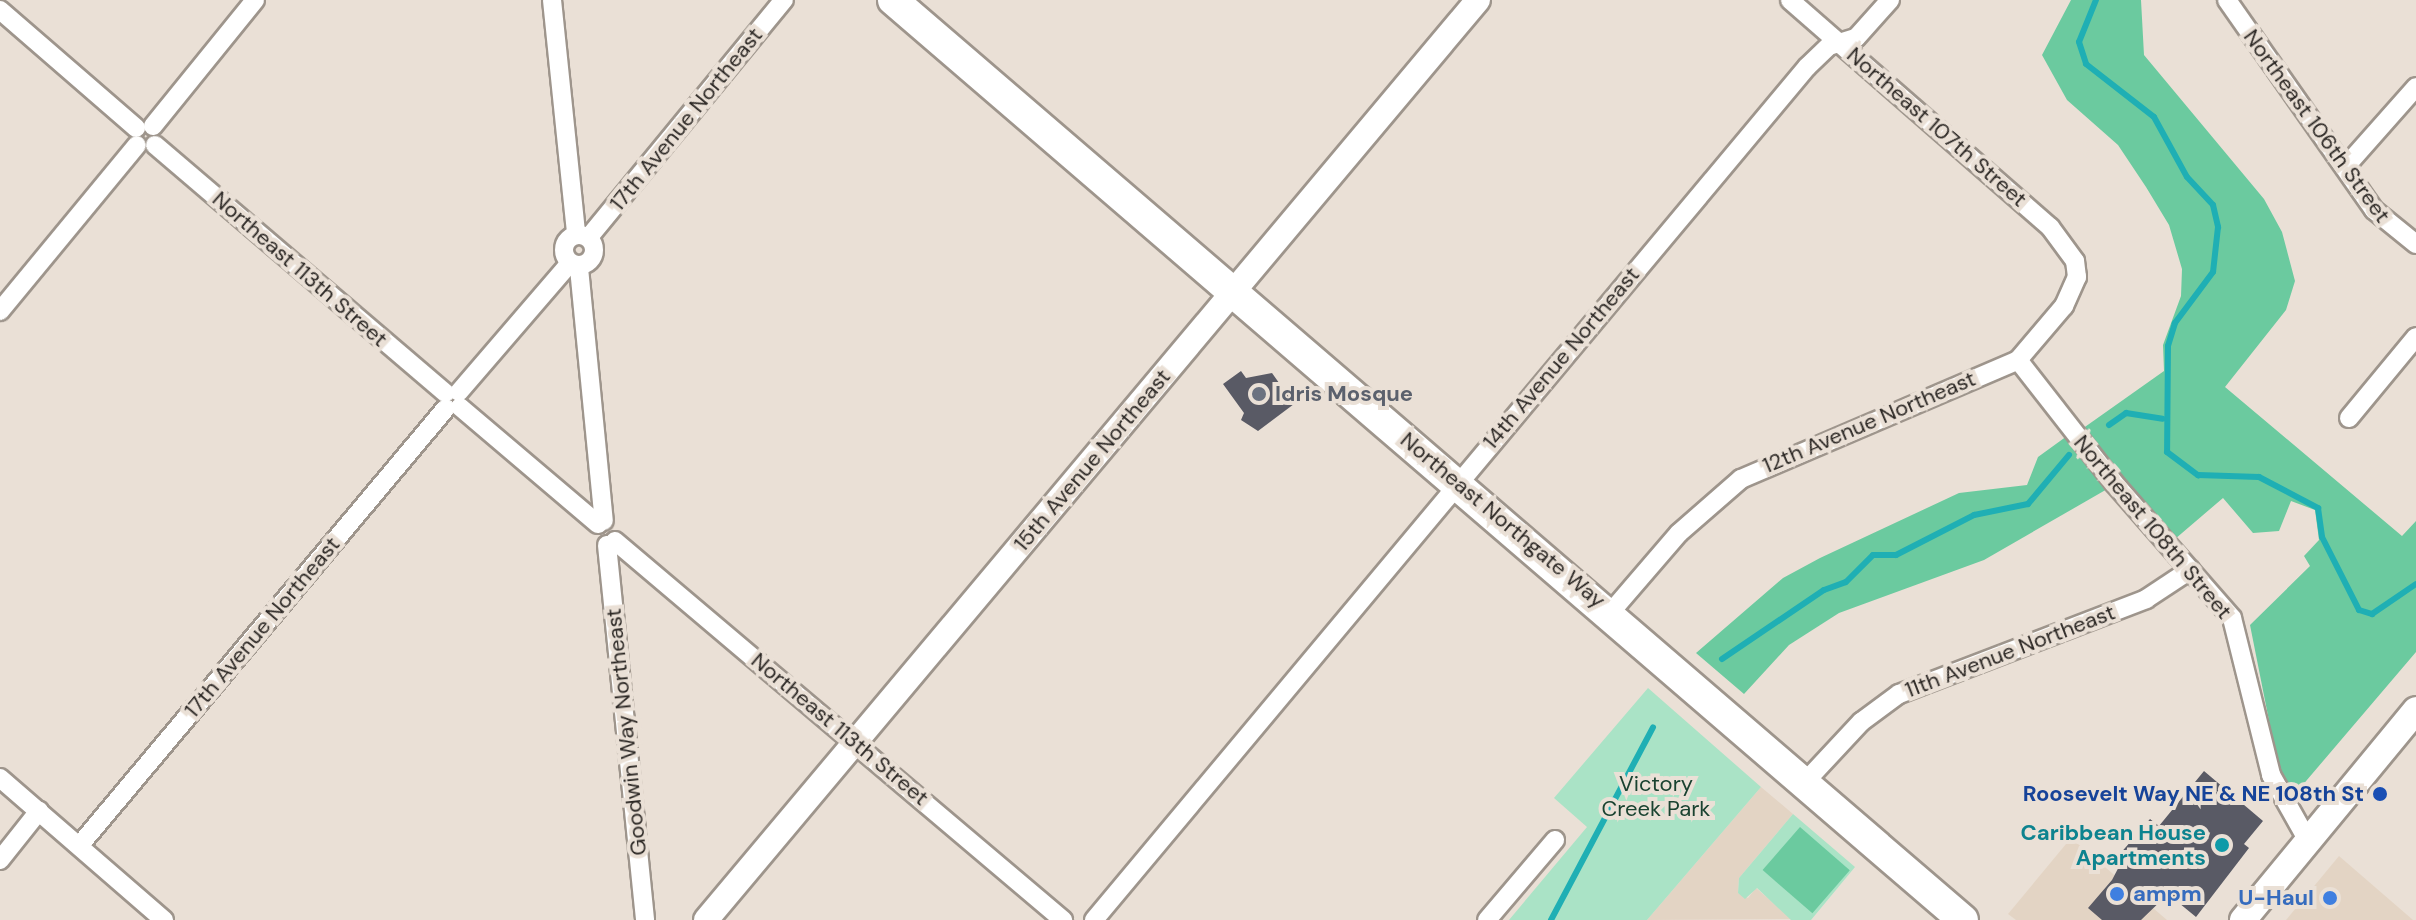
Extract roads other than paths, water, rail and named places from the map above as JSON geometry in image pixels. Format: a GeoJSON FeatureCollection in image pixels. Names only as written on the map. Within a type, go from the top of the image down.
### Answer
{"type":"FeatureCollection","features":[{"type":"Feature","properties":{"kind":"main road","name":"Northeast Northgate Way"},"geometry":{"type":"LineString","coordinates":[[893,0],[1611,612],[1963,920]]}},
{"type":"Feature","properties":{"kind":"main road"},"geometry":{"type":"LineString","coordinates":[[2243,920],[2416,710]]}},
{"type":"Feature","properties":{"kind":"street"},"geometry":{"type":"LineString","coordinates":[[0,311],[255,0]]}},
{"type":"Feature","properties":{"kind":"street"},"geometry":{"type":"LineString","coordinates":[[552,0],[583,235],[567,249],[574,266],[601,522],[614,528],[611,543]]}},
{"type":"Feature","properties":{"kind":"street","name":"17th Avenue Northeast"},"geometry":{"type":"LineString","coordinates":[[583,235],[784,0]]}},
{"type":"Feature","properties":{"kind":"street","name":"15th Avenue Northeast"},"geometry":{"type":"LineString","coordinates":[[706,920],[1478,0]]}},
{"type":"Feature","properties":{"kind":"street","name":"Northeast 107th Street"},"geometry":{"type":"LineString","coordinates":[[1790,0],[2032,210],[2075,261]]}},
{"type":"Feature","properties":{"kind":"street","name":"14th Avenue Northeast"},"geometry":{"type":"LineString","coordinates":[[1094,920],[1807,67],[1840,43],[1856,38],[1890,0]]}},
{"type":"Feature","properties":{"kind":"street","name":"Northeast 106th Street"},"geometry":{"type":"LineString","coordinates":[[2227,0],[2347,165],[2374,210],[2416,244]]}},
{"type":"Feature","properties":{"kind":"street","name":"Northeast 113th Street"},"geometry":{"type":"LineString","coordinates":[[0,10],[453,400],[601,522]]}},
{"type":"Feature","properties":{"kind":"street"},"geometry":{"type":"LineString","coordinates":[[2347,165],[2416,87]]}},
{"type":"Feature","properties":{"kind":"street","name":"12th Avenue Northeast"},"geometry":{"type":"LineString","coordinates":[[1611,612],[1688,524],[1756,469],[2018,360],[2068,299],[2077,277],[2075,261]]}},
{"type":"Feature","properties":{"kind":"street","name":"17th Avenue Northeast"},"geometry":{"type":"LineString","coordinates":[[79,846],[453,400],[574,266]]}},
{"type":"Feature","properties":{"kind":"street"},"geometry":{"type":"LineString","coordinates":[[2349,418],[2416,337]]}},
{"type":"Feature","properties":{"kind":"street","name":"Northeast 108th Street"},"geometry":{"type":"LineString","coordinates":[[2018,360],[2240,633],[2271,775],[2308,841]]}},
{"type":"Feature","properties":{"kind":"street","name":"Northeast 113th Street"},"geometry":{"type":"LineString","coordinates":[[611,543],[856,741],[1063,920]]}},
{"type":"Feature","properties":{"kind":"street","name":"Goodwin Way Northeast"},"geometry":{"type":"LineString","coordinates":[[611,543],[645,920]]}},
{"type":"Feature","properties":{"kind":"street","name":"11th Avenue Northeast"},"geometry":{"type":"LineString","coordinates":[[1806,781],[1861,722],[1899,694],[2146,599],[2190,570]]}},
{"type":"Feature","properties":{"kind":"street"},"geometry":{"type":"LineString","coordinates":[[0,778],[164,920]]}},
{"type":"Feature","properties":{"kind":"street"},"geometry":{"type":"LineString","coordinates":[[0,860],[39,811]]}},
{"type":"Feature","properties":{"kind":"street"},"geometry":{"type":"LineString","coordinates":[[1487,920],[1555,840]]}},
{"type":"Feature","properties":{"kind":"waterway"},"geometry":{"type":"LineString","coordinates":[[2096,0],[2079,42],[2086,64],[2154,117],[2187,177],[2213,205],[2218,227],[2213,272],[2175,323],[2168,346],[2167,452],[2198,475],[2259,477],[2318,508],[2322,537],[2359,610],[2372,614],[2416,584]]}},
{"type":"Feature","properties":{"kind":"waterway"},"geometry":{"type":"LineString","coordinates":[[2109,425],[2126,413],[2163,419]]}},
{"type":"Feature","properties":{"kind":"waterway"},"geometry":{"type":"LineString","coordinates":[[1722,659],[1824,590],[1846,582],[1873,555],[1896,555],[1974,515],[2028,504],[2069,455]]}},
{"type":"Feature","properties":{"kind":"waterway"},"geometry":{"type":"LineString","coordinates":[[1551,920],[1653,727]]}},
{"type":"Feature","properties":{"kind":"place","name":"Idris Mosque"},"geometry":{"type":"Point","coordinates":[1259,394]}},
{"type":"Feature","properties":{"kind":"place","name":"Roosevelt Way NE & NE 108th St"},"geometry":{"type":"Point","coordinates":[2380,794]}},
{"type":"Feature","properties":{"kind":"place","name":"Caribbean House Apartments"},"geometry":{"type":"Point","coordinates":[2222,845]}},
{"type":"Feature","properties":{"kind":"place","name":"ampm"},"geometry":{"type":"Point","coordinates":[2117,894]}},
{"type":"Feature","properties":{"kind":"place","name":"U-Haul"},"geometry":{"type":"Point","coordinates":[2330,898]}},
{"type":"Feature","properties":{"kind":"park label","name":"Victory Creek Park"},"geometry":{"type":"Point","coordinates":[1656,796]}}]}
